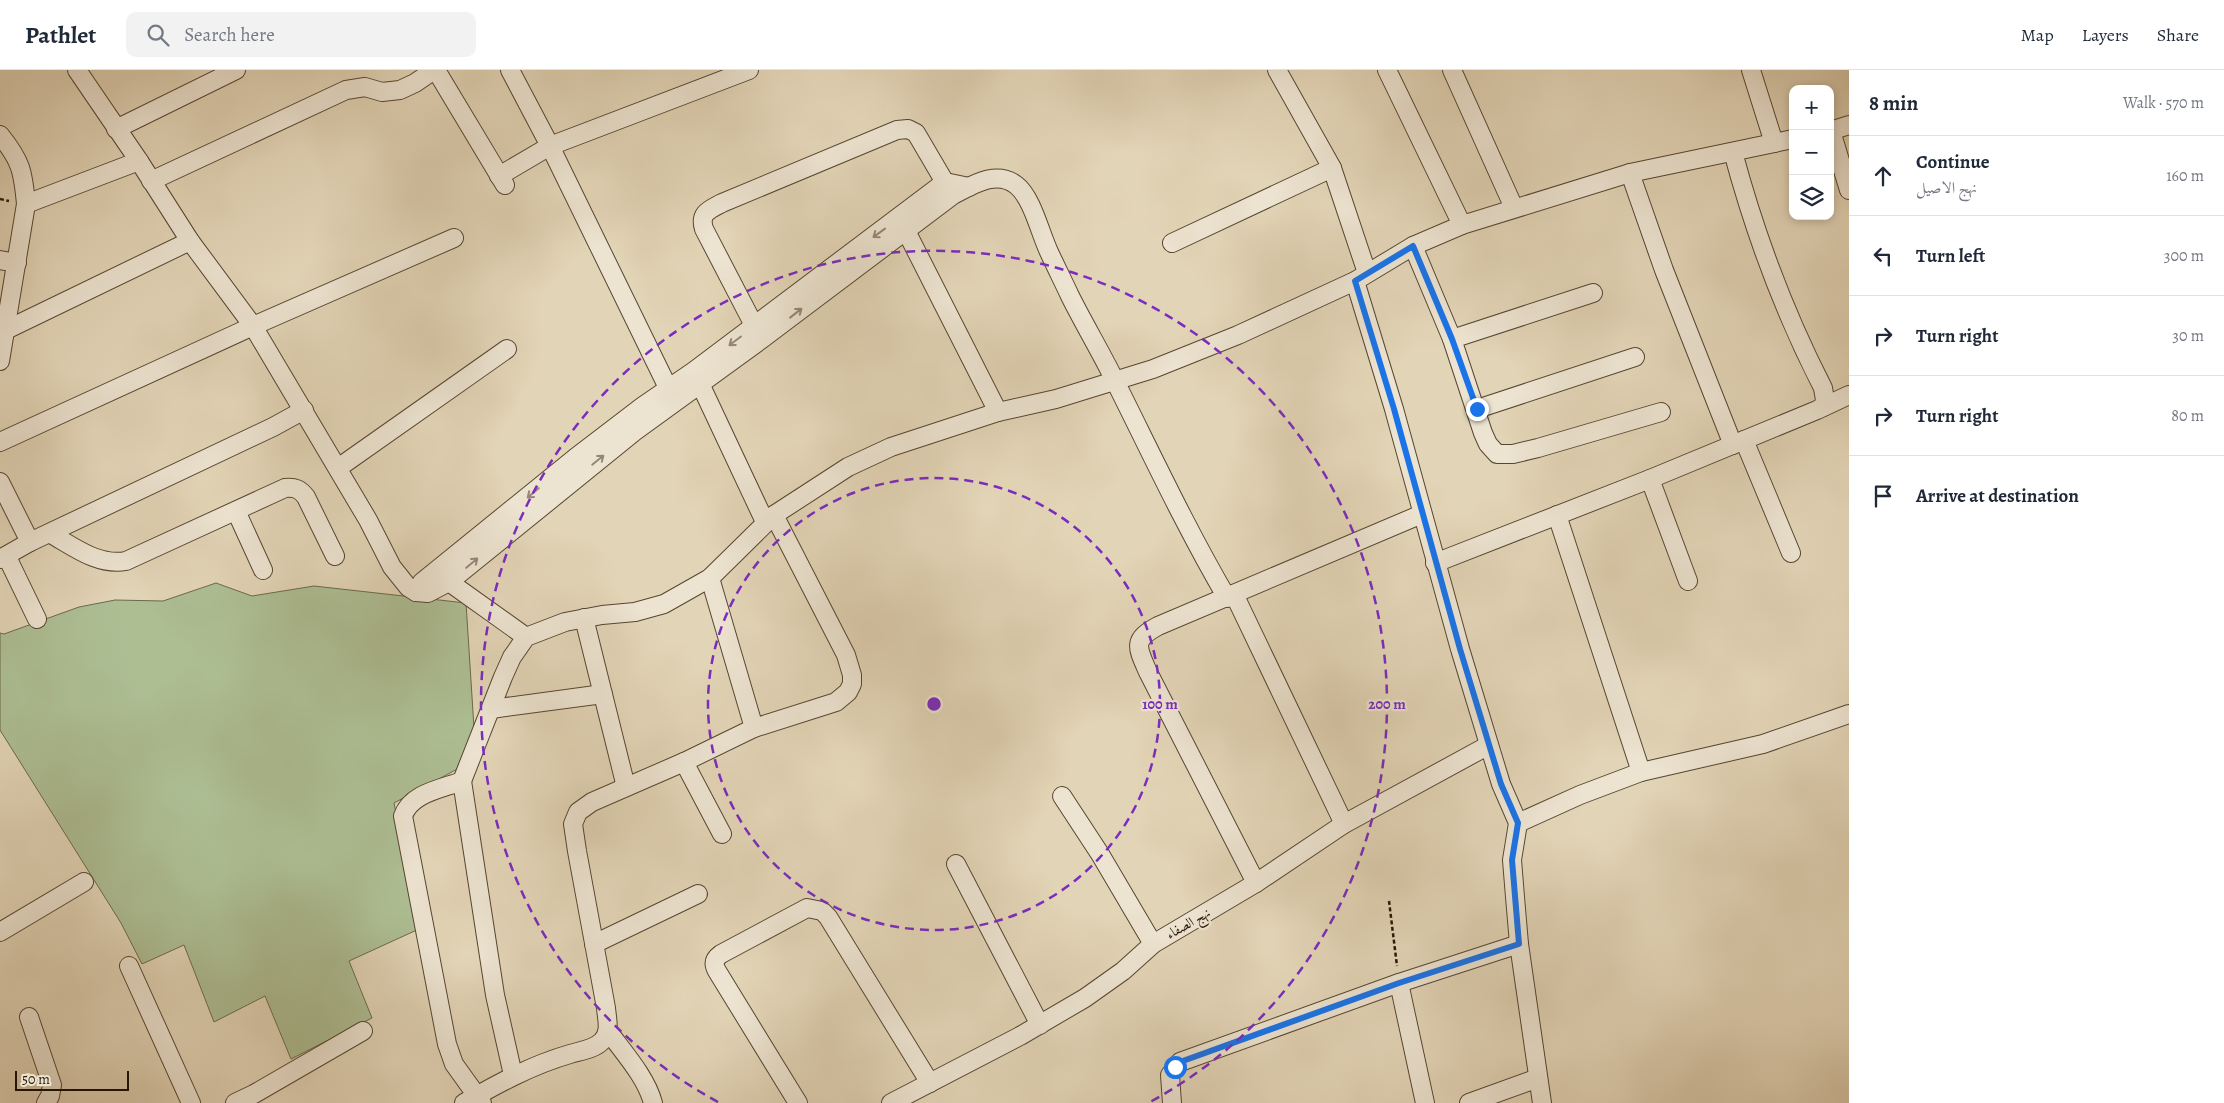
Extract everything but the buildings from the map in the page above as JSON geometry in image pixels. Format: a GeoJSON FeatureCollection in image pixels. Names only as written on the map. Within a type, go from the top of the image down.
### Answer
{"type":"FeatureCollection","features":[{"type":"Feature","properties":{"kind":"street"},"geometry":{"type":"LineString","coordinates":[[77,70],[190,242],[253,326],[338,468],[392,567],[408,587],[416,592],[428,593],[440,589],[671,394]]}},
{"type":"Feature","properties":{"kind":"street"},"geometry":{"type":"LineString","coordinates":[[116,129],[236,70]]}},
{"type":"Feature","properties":{"kind":"street"},"geometry":{"type":"LineString","coordinates":[[151,181],[346,90],[365,87],[382,92],[400,90],[435,70],[502,180],[550,146],[720,75],[749,70]]}},
{"type":"Feature","properties":{"kind":"street"},"geometry":{"type":"LineString","coordinates":[[510,70],[550,146],[671,394]]}},
{"type":"Feature","properties":{"kind":"street"},"geometry":{"type":"LineString","coordinates":[[1277,70],[1332,168],[1435,563],[1501,784],[1518,823],[1512,860],[1519,944],[1542,1103]]}},
{"type":"Feature","properties":{"kind":"street"},"geometry":{"type":"LineString","coordinates":[[1386,70],[1462,225]]}},
{"type":"Feature","properties":{"kind":"street"},"geometry":{"type":"LineString","coordinates":[[1452,70],[1514,208]]}},
{"type":"Feature","properties":{"kind":"street"},"geometry":{"type":"LineString","coordinates":[[1752,70],[1774,144]]}},
{"type":"Feature","properties":{"kind":"street"},"geometry":{"type":"LineString","coordinates":[[1834,130],[1849,125]]}},
{"type":"Feature","properties":{"kind":"street"},"geometry":{"type":"LineString","coordinates":[[758,333],[704,229],[702,219],[705,212],[835,154],[902,129],[916,133],[949,189]]}},
{"type":"Feature","properties":{"kind":"street"},"geometry":{"type":"LineString","coordinates":[[0,135],[15,154],[23,178],[26,204],[18,263],[3,330],[0,361]]}},
{"type":"Feature","properties":{"kind":"street"},"geometry":{"type":"LineString","coordinates":[[512,1075],[493,985],[462,781],[512,657],[526,637],[565,622],[635,612],[664,604],[710,578],[770,518],[848,467],[890,447],[998,412],[1056,399],[1153,369],[1238,335],[1361,277],[1413,246],[1462,225],[1630,173],[1789,140]]}},
{"type":"Feature","properties":{"kind":"street"},"geometry":{"type":"LineString","coordinates":[[1834,141],[1849,190]]}},
{"type":"Feature","properties":{"kind":"street"},"geometry":{"type":"LineString","coordinates":[[1733,152],[1749,208],[1787,313],[1823,388],[1825,400],[1823,407]]}},
{"type":"Feature","properties":{"kind":"street"},"geometry":{"type":"LineString","coordinates":[[26,204],[138,161]]}},
{"type":"Feature","properties":{"kind":"street"},"geometry":{"type":"LineString","coordinates":[[1172,243],[1332,168]]}},
{"type":"Feature","properties":{"kind":"street"},"geometry":{"type":"LineString","coordinates":[[1630,173],[1664,270],[1739,442],[1791,552]]}},
{"type":"Feature","properties":{"kind":"street"},"geometry":{"type":"LineString","coordinates":[[416,592],[422,582],[575,458],[698,378],[758,333],[848,272],[949,189],[969,187],[993,178],[1007,179],[1017,185],[1028,200],[1078,313],[1116,382],[1181,517],[1231,596],[1344,824]]}},
{"type":"Feature","properties":{"kind":"street"},"geometry":{"type":"LineString","coordinates":[[903,225],[998,412]]}},
{"type":"Feature","properties":{"kind":"street"},"geometry":{"type":"LineString","coordinates":[[0,442],[253,326],[454,238]]}},
{"type":"Feature","properties":{"kind":"street"},"geometry":{"type":"LineString","coordinates":[[3,330],[190,242]]}},
{"type":"Feature","properties":{"kind":"street"},"geometry":{"type":"LineString","coordinates":[[1413,246],[1452,339],[1488,444],[1496,454],[1538,448],[1661,412]]}},
{"type":"Feature","properties":{"kind":"street"},"geometry":{"type":"LineString","coordinates":[[0,260],[18,263]]}},
{"type":"Feature","properties":{"kind":"street"},"geometry":{"type":"LineString","coordinates":[[1452,339],[1593,293]]}},
{"type":"Feature","properties":{"kind":"street"},"geometry":{"type":"LineString","coordinates":[[338,468],[507,349]]}},
{"type":"Feature","properties":{"kind":"street"},"geometry":{"type":"LineString","coordinates":[[1477,409],[1635,356]]}},
{"type":"Feature","properties":{"kind":"street"},"geometry":{"type":"LineString","coordinates":[[653,1103],[648,1090],[629,1059],[608,1032],[606,1008],[574,824],[578,812],[592,802],[684,762],[754,728],[836,702],[848,692],[852,684],[852,675],[846,654],[770,518],[698,378]]}},
{"type":"Feature","properties":{"kind":"street"},"geometry":{"type":"LineString","coordinates":[[1435,563],[1650,479],[1849,395]]}},
{"type":"Feature","properties":{"kind":"street"},"geometry":{"type":"LineString","coordinates":[[37,619],[3,558],[30,542],[51,534],[304,410]]}},
{"type":"Feature","properties":{"kind":"street"},"geometry":{"type":"LineString","coordinates":[[1650,479],[1688,581]]}},
{"type":"Feature","properties":{"kind":"street"},"geometry":{"type":"LineString","coordinates":[[0,482],[30,542]]}},
{"type":"Feature","properties":{"kind":"street"},"geometry":{"type":"LineString","coordinates":[[51,534],[100,560],[115,563],[137,557],[286,488],[301,490],[335,556]]}},
{"type":"Feature","properties":{"kind":"street"},"geometry":{"type":"LineString","coordinates":[[236,511],[264,570]]}},
{"type":"Feature","properties":{"kind":"street"},"geometry":{"type":"LineString","coordinates":[[1256,883],[1148,672],[1138,646],[1142,636],[1158,626],[1422,514]]}},
{"type":"Feature","properties":{"kind":"street"},"geometry":{"type":"LineString","coordinates":[[1557,515],[1642,772]]}},
{"type":"Feature","properties":{"kind":"street"},"geometry":{"type":"LineString","coordinates":[[710,578],[754,728]]}},
{"type":"Feature","properties":{"kind":"street"},"geometry":{"type":"LineString","coordinates":[[449,582],[526,637]]}},
{"type":"Feature","properties":{"kind":"street"},"geometry":{"type":"LineString","coordinates":[[584,618],[626,787]]}},
{"type":"Feature","properties":{"kind":"street"},"geometry":{"type":"LineString","coordinates":[[491,709],[603,694]]}},
{"type":"Feature","properties":{"kind":"street"},"geometry":{"type":"LineString","coordinates":[[1518,823],[1580,795],[1642,772],[1763,744],[1849,714]]}},
{"type":"Feature","properties":{"kind":"street","name":"نهج الصفاء"},"geometry":{"type":"LineString","coordinates":[[891,1103],[1040,1025],[1085,998],[1123,971],[1153,944],[1256,883],[1344,824],[1489,745]]}},
{"type":"Feature","properties":{"kind":"street"},"geometry":{"type":"LineString","coordinates":[[684,762],[722,834]]}},
{"type":"Feature","properties":{"kind":"street"},"geometry":{"type":"LineString","coordinates":[[462,781],[422,795],[412,802],[403,816],[447,1044],[454,1064],[474,1101],[512,1075],[557,1058],[594,1047],[602,1042],[608,1032]]}},
{"type":"Feature","properties":{"kind":"street"},"geometry":{"type":"LineString","coordinates":[[1062,796],[1100,854],[1153,944]]}},
{"type":"Feature","properties":{"kind":"street"},"geometry":{"type":"LineString","coordinates":[[956,864],[1040,1025]]}},
{"type":"Feature","properties":{"kind":"street"},"geometry":{"type":"LineString","coordinates":[[0,932],[84,882]]}},
{"type":"Feature","properties":{"kind":"street"},"geometry":{"type":"LineString","coordinates":[[594,944],[698,894]]}},
{"type":"Feature","properties":{"kind":"street"},"geometry":{"type":"LineString","coordinates":[[798,1103],[717,971],[714,963],[721,954],[807,908],[822,911],[828,917],[930,1083]]}},
{"type":"Feature","properties":{"kind":"street"},"geometry":{"type":"LineString","coordinates":[[1172,1103],[1170,1076],[1180,1062],[1399,983],[1519,944]]}},
{"type":"Feature","properties":{"kind":"street"},"geometry":{"type":"LineString","coordinates":[[129,966],[191,1103]]}},
{"type":"Feature","properties":{"kind":"street"},"geometry":{"type":"LineString","coordinates":[[1399,983],[1425,1103]]}},
{"type":"Feature","properties":{"kind":"street"},"geometry":{"type":"LineString","coordinates":[[29,1017],[52,1085],[50,1096],[46,1103]]}},
{"type":"Feature","properties":{"kind":"street"},"geometry":{"type":"LineString","coordinates":[[235,1103],[256,1099],[363,1031]]}},
{"type":"Feature","properties":{"kind":"street"},"geometry":{"type":"LineString","coordinates":[[1469,1103],[1538,1078]]}},
{"type":"Feature","properties":{"kind":"path"},"geometry":{"type":"LineString","coordinates":[[1389,900],[1399,983]]}},
{"type":"Feature","properties":{"kind":"green space"},"geometry":{"type":"Polygon","coordinates":[[[216,583],[252,596],[314,586],[466,603],[476,759],[394,803],[419,929],[349,961],[372,1018],[291,1059],[265,996],[214,1022],[184,945],[142,964],[121,923],[0,730],[0,633],[4,634],[79,607],[115,600],[163,601],[216,583]]]}},
{"type":"Feature","properties":{"kind":"route"},"geometry":{"type":"LineString","coordinates":[[1175,1067],[1180,1062],[1304,1019],[1399,983],[1519,944],[1512,860],[1518,823],[1501,784],[1460,649],[1394,409],[1355,281],[1413,246],[1452,339],[1477,409]]}}]}
